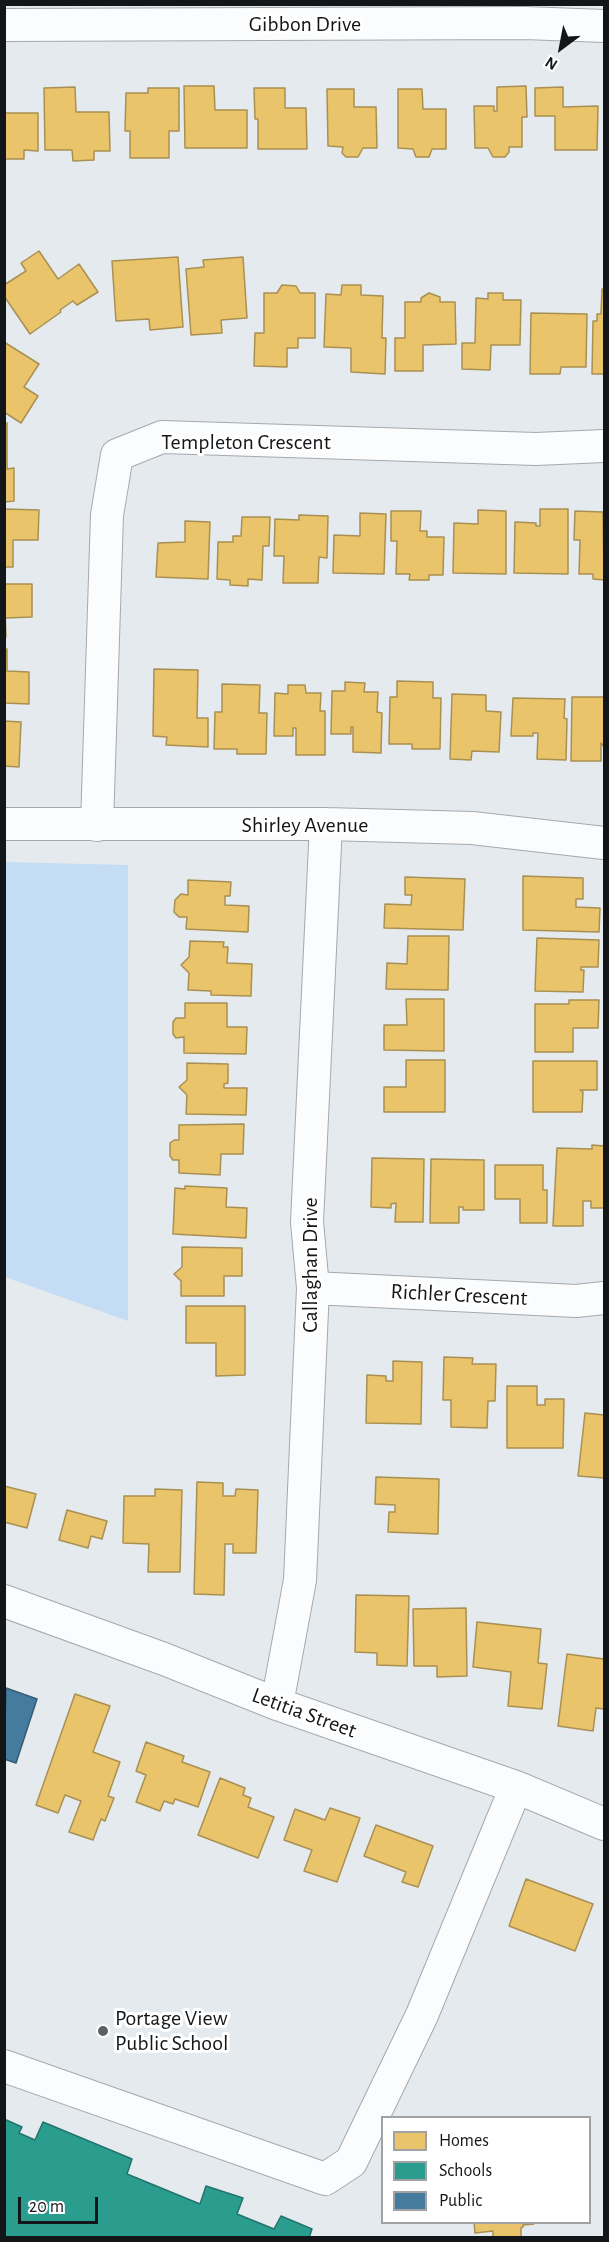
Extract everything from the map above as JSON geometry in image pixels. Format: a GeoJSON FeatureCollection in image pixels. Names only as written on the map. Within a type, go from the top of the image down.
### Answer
{"type":"FeatureCollection","features":[{"type":"Feature","properties":{"kind":"street","name":"Gibbon Drive"},"geometry":{"type":"LineString","coordinates":[[4,25],[525,23],[604,26]]}},
{"type":"Feature","properties":{"kind":"street","name":"Templeton Crescent"},"geometry":{"type":"LineString","coordinates":[[97,825],[106,515],[117,455],[162,437],[536,449],[604,446]]}},
{"type":"Feature","properties":{"kind":"street","name":"Shirley Avenue"},"geometry":{"type":"LineString","coordinates":[[4,824],[326,824],[472,828],[604,843]]}},
{"type":"Feature","properties":{"kind":"street","name":"Callaghan Drive"},"geometry":{"type":"LineString","coordinates":[[277,1704],[300,1580],[313,1288],[308,1222],[326,824]]}},
{"type":"Feature","properties":{"kind":"street","name":"Richler Crescent"},"geometry":{"type":"LineString","coordinates":[[313,1288],[576,1301],[604,1298]]}},
{"type":"Feature","properties":{"kind":"street","name":"Letitia Street"},"geometry":{"type":"LineString","coordinates":[[4,1601],[164,1659],[277,1704],[516,1787],[604,1824]]}},
{"type":"Feature","properties":{"kind":"street"},"geometry":{"type":"LineString","coordinates":[[4,2066],[325,2179],[351,2162],[422,2015],[516,1787]]}},
{"type":"Feature","properties":{"kind":"shaded area"},"geometry":{"type":"Polygon","coordinates":[[[5,862],[128,865],[128,1321],[5,1277],[5,862]]]}},
{"type":"Feature","properties":{"kind":"building: Homes"},"geometry":{"type":"Polygon","coordinates":[[[184,86],[214,86],[215,110],[247,110],[247,148],[185,148],[184,86]]]}},
{"type":"Feature","properties":{"kind":"building: Homes"},"geometry":{"type":"Polygon","coordinates":[[[526,86],[527,117],[522,117],[522,147],[509,147],[509,152],[505,157],[493,157],[488,148],[475,148],[474,106],[494,106],[494,111],[497,111],[497,87],[526,86]]]}},
{"type":"Feature","properties":{"kind":"building: Homes"},"geometry":{"type":"Polygon","coordinates":[[[75,87],[76,112],[109,112],[110,151],[94,151],[94,160],[73,161],[72,150],[45,150],[44,88],[75,87]]]}},
{"type":"Feature","properties":{"kind":"building: Homes"},"geometry":{"type":"Polygon","coordinates":[[[563,87],[563,107],[598,106],[597,150],[555,150],[555,116],[535,116],[535,88],[563,87]]]}},
{"type":"Feature","properties":{"kind":"building: Homes"},"geometry":{"type":"Polygon","coordinates":[[[148,88],[179,88],[179,131],[169,131],[169,158],[130,158],[130,131],[125,131],[126,93],[148,93],[148,88]]]}},
{"type":"Feature","properties":{"kind":"building: Homes"},"geometry":{"type":"Polygon","coordinates":[[[254,88],[285,88],[285,108],[306,108],[307,149],[258,149],[258,119],[255,119],[254,88]]]}},
{"type":"Feature","properties":{"kind":"building: Homes"},"geometry":{"type":"Polygon","coordinates":[[[327,89],[354,89],[354,107],[376,107],[377,148],[363,148],[358,157],[346,157],[342,153],[343,147],[328,146],[327,89]]]}},
{"type":"Feature","properties":{"kind":"building: Homes"},"geometry":{"type":"Polygon","coordinates":[[[398,89],[422,89],[423,109],[446,109],[446,149],[432,149],[429,157],[416,157],[413,149],[398,148],[398,89]]]}},
{"type":"Feature","properties":{"kind":"building: Homes"},"geometry":{"type":"Polygon","coordinates":[[[4,113],[38,113],[38,151],[24,150],[24,159],[4,159],[4,113]]]}},
{"type":"Feature","properties":{"kind":"building: Homes"},"geometry":{"type":"Polygon","coordinates":[[[39,251],[58,279],[79,264],[98,292],[77,305],[73,301],[30,334],[4,296],[4,285],[26,271],[21,263],[39,251]]]}},
{"type":"Feature","properties":{"kind":"building: Homes"},"geometry":{"type":"Polygon","coordinates":[[[178,257],[183,327],[150,330],[149,319],[116,321],[112,261],[178,257]]]}},
{"type":"Feature","properties":{"kind":"building: Homes"},"geometry":{"type":"Polygon","coordinates":[[[243,257],[247,318],[221,320],[222,333],[191,335],[186,269],[204,267],[203,260],[243,257]]]}},
{"type":"Feature","properties":{"kind":"building: Homes"},"geometry":{"type":"Polygon","coordinates":[[[282,285],[296,286],[300,293],[315,293],[315,338],[298,338],[298,348],[287,348],[287,367],[254,366],[255,333],[264,333],[264,293],[277,293],[282,285]]]}},
{"type":"Feature","properties":{"kind":"building: Homes"},"geometry":{"type":"Polygon","coordinates":[[[342,285],[361,285],[361,295],[383,296],[382,338],[386,338],[385,374],[351,372],[351,348],[324,347],[326,294],[341,295],[342,285]]]}},
{"type":"Feature","properties":{"kind":"building: Homes"},"geometry":{"type":"Polygon","coordinates":[[[602,289],[604,289],[604,374],[592,374],[593,321],[597,321],[597,314],[601,314],[602,289]]]}},
{"type":"Feature","properties":{"kind":"building: Homes"},"geometry":{"type":"Polygon","coordinates":[[[429,293],[440,297],[440,302],[455,302],[456,344],[423,345],[423,371],[395,371],[395,338],[405,338],[405,302],[421,302],[421,298],[429,293]]]}},
{"type":"Feature","properties":{"kind":"building: Homes"},"geometry":{"type":"Polygon","coordinates":[[[488,293],[503,293],[503,300],[521,300],[520,345],[491,345],[490,370],[462,369],[462,343],[475,343],[476,298],[488,299],[488,293]]]}},
{"type":"Feature","properties":{"kind":"building: Homes"},"geometry":{"type":"Polygon","coordinates":[[[531,313],[587,314],[586,367],[561,367],[560,374],[530,374],[531,313]]]}},
{"type":"Feature","properties":{"kind":"building: Homes"},"geometry":{"type":"Polygon","coordinates":[[[4,342],[39,364],[24,387],[38,396],[21,423],[4,412],[4,342]]]}},
{"type":"Feature","properties":{"kind":"building: Homes"},"geometry":{"type":"Polygon","coordinates":[[[4,423],[7,423],[7,469],[14,468],[14,501],[4,502],[4,423]]]}},
{"type":"Feature","properties":{"kind":"building: Homes"},"geometry":{"type":"Polygon","coordinates":[[[5,509],[39,510],[38,540],[13,540],[13,567],[4,567],[5,509]]]}},
{"type":"Feature","properties":{"kind":"building: Homes"},"geometry":{"type":"Polygon","coordinates":[[[540,509],[568,509],[568,574],[514,573],[515,522],[536,523],[536,526],[540,526],[540,509]]]}},
{"type":"Feature","properties":{"kind":"building: Homes"},"geometry":{"type":"Polygon","coordinates":[[[478,510],[506,511],[506,574],[453,573],[454,523],[478,524],[478,510]]]}},
{"type":"Feature","properties":{"kind":"building: Homes"},"geometry":{"type":"Polygon","coordinates":[[[391,511],[421,511],[420,531],[427,531],[427,537],[444,537],[443,575],[429,575],[429,580],[409,580],[410,574],[396,574],[397,541],[391,541],[391,511]]]}},
{"type":"Feature","properties":{"kind":"building: Homes"},"geometry":{"type":"Polygon","coordinates":[[[575,511],[603,512],[604,580],[593,579],[593,574],[579,574],[580,540],[574,540],[575,511]]]}},
{"type":"Feature","properties":{"kind":"building: Homes"},"geometry":{"type":"Polygon","coordinates":[[[360,513],[386,514],[384,574],[333,573],[334,535],[360,536],[360,513]]]}},
{"type":"Feature","properties":{"kind":"building: Homes"},"geometry":{"type":"Polygon","coordinates":[[[299,515],[328,516],[327,558],[319,557],[318,583],[283,583],[284,556],[274,556],[275,519],[299,520],[299,515]]]}},
{"type":"Feature","properties":{"kind":"building: Homes"},"geometry":{"type":"Polygon","coordinates":[[[242,517],[270,517],[269,546],[263,546],[262,580],[248,579],[248,586],[230,585],[230,580],[217,579],[218,542],[233,542],[233,536],[241,536],[242,517]]]}},
{"type":"Feature","properties":{"kind":"building: Homes"},"geometry":{"type":"Polygon","coordinates":[[[185,521],[210,522],[208,579],[156,577],[158,543],[185,542],[185,521]]]}},
{"type":"Feature","properties":{"kind":"building: Homes"},"geometry":{"type":"Polygon","coordinates":[[[4,584],[32,584],[32,617],[5,618],[4,584]]]}},
{"type":"Feature","properties":{"kind":"building: Homes"},"geometry":{"type":"Polygon","coordinates":[[[4,649],[7,649],[7,671],[29,672],[29,704],[4,703],[4,649]]]}},
{"type":"Feature","properties":{"kind":"building: Homes"},"geometry":{"type":"Polygon","coordinates":[[[154,669],[198,670],[197,718],[208,718],[208,747],[166,745],[167,737],[153,736],[154,669]]]}},
{"type":"Feature","properties":{"kind":"building: Homes"},"geometry":{"type":"Polygon","coordinates":[[[397,681],[433,682],[433,698],[441,698],[440,749],[412,749],[412,744],[389,744],[390,697],[397,697],[397,681]]]}},
{"type":"Feature","properties":{"kind":"building: Homes"},"geometry":{"type":"Polygon","coordinates":[[[345,682],[365,683],[364,692],[378,692],[377,712],[382,713],[381,753],[353,752],[353,727],[351,727],[351,734],[331,734],[332,691],[345,691],[345,682]]]}},
{"type":"Feature","properties":{"kind":"building: Homes"},"geometry":{"type":"Polygon","coordinates":[[[222,684],[260,685],[259,713],[267,713],[266,754],[237,754],[237,749],[214,749],[215,712],[222,712],[222,684]]]}},
{"type":"Feature","properties":{"kind":"building: Homes"},"geometry":{"type":"Polygon","coordinates":[[[288,685],[305,685],[306,693],[321,693],[320,711],[325,711],[325,755],[296,755],[296,728],[293,728],[293,736],[274,736],[275,693],[288,694],[288,685]]]}},
{"type":"Feature","properties":{"kind":"building: Homes"},"geometry":{"type":"Polygon","coordinates":[[[452,694],[486,695],[486,711],[501,712],[499,752],[472,751],[471,760],[450,759],[452,694]]]}},
{"type":"Feature","properties":{"kind":"building: Homes"},"geometry":{"type":"Polygon","coordinates":[[[572,697],[604,697],[604,747],[601,743],[601,761],[571,761],[572,697]]]}},
{"type":"Feature","properties":{"kind":"building: Homes"},"geometry":{"type":"Polygon","coordinates":[[[513,698],[565,699],[566,760],[537,759],[538,733],[533,733],[533,736],[511,736],[513,698]]]}},
{"type":"Feature","properties":{"kind":"building: Homes"},"geometry":{"type":"Polygon","coordinates":[[[4,721],[21,722],[19,767],[4,766],[4,721]]]}},
{"type":"Feature","properties":{"kind":"building: Homes"},"geometry":{"type":"Polygon","coordinates":[[[523,876],[583,878],[583,899],[576,899],[576,907],[600,908],[599,932],[523,930],[523,876]]]}},
{"type":"Feature","properties":{"kind":"building: Homes"},"geometry":{"type":"Polygon","coordinates":[[[405,877],[465,879],[463,930],[384,928],[385,904],[411,905],[412,895],[405,895],[405,877]]]}},
{"type":"Feature","properties":{"kind":"building: Homes"},"geometry":{"type":"Polygon","coordinates":[[[188,880],[231,882],[230,896],[225,896],[225,905],[249,906],[248,932],[186,929],[187,917],[179,917],[174,912],[175,900],[181,894],[188,895],[188,880]]]}},
{"type":"Feature","properties":{"kind":"building: Homes"},"geometry":{"type":"Polygon","coordinates":[[[408,936],[449,936],[448,990],[386,989],[387,963],[407,964],[408,936]]]}},
{"type":"Feature","properties":{"kind":"building: Homes"},"geometry":{"type":"Polygon","coordinates":[[[537,938],[599,940],[598,967],[581,967],[581,970],[584,970],[583,992],[535,991],[537,938]]]}},
{"type":"Feature","properties":{"kind":"building: Homes"},"geometry":{"type":"Polygon","coordinates":[[[190,941],[224,942],[223,947],[228,947],[227,963],[252,964],[251,996],[211,995],[211,991],[188,990],[189,973],[181,965],[189,957],[190,941]]]}},
{"type":"Feature","properties":{"kind":"building: Homes"},"geometry":{"type":"Polygon","coordinates":[[[406,999],[444,999],[444,1051],[384,1050],[384,1025],[407,1025],[406,999]]]}},
{"type":"Feature","properties":{"kind":"building: Homes"},"geometry":{"type":"Polygon","coordinates":[[[569,1000],[599,1000],[598,1028],[573,1028],[573,1052],[535,1052],[535,1004],[569,1004],[569,1000]]]}},
{"type":"Feature","properties":{"kind":"building: Homes"},"geometry":{"type":"Polygon","coordinates":[[[185,1003],[227,1003],[227,1027],[247,1027],[246,1054],[184,1053],[184,1037],[176,1038],[173,1034],[173,1022],[176,1018],[185,1018],[185,1003]]]}},
{"type":"Feature","properties":{"kind":"building: Homes"},"geometry":{"type":"Polygon","coordinates":[[[406,1060],[445,1060],[445,1112],[384,1112],[384,1087],[406,1087],[406,1060]]]}},
{"type":"Feature","properties":{"kind":"building: Homes"},"geometry":{"type":"Polygon","coordinates":[[[533,1061],[597,1061],[597,1090],[580,1090],[583,1092],[582,1112],[533,1112],[533,1061]]]}},
{"type":"Feature","properties":{"kind":"building: Homes"},"geometry":{"type":"Polygon","coordinates":[[[187,1063],[228,1064],[228,1083],[224,1084],[224,1088],[247,1088],[246,1115],[186,1114],[187,1095],[179,1087],[187,1080],[187,1063]]]}},
{"type":"Feature","properties":{"kind":"building: Homes"},"geometry":{"type":"Polygon","coordinates":[[[244,1124],[243,1154],[221,1154],[220,1175],[179,1173],[179,1160],[173,1160],[170,1156],[170,1143],[179,1140],[179,1125],[244,1124]]]}},
{"type":"Feature","properties":{"kind":"building: Homes"},"geometry":{"type":"Polygon","coordinates":[[[592,1145],[604,1146],[604,1208],[591,1208],[591,1201],[583,1201],[583,1226],[553,1226],[557,1148],[592,1149],[592,1145]]]}},
{"type":"Feature","properties":{"kind":"building: Homes"},"geometry":{"type":"Polygon","coordinates":[[[372,1158],[424,1159],[423,1222],[395,1222],[396,1203],[391,1204],[391,1208],[371,1207],[372,1158]]]}},
{"type":"Feature","properties":{"kind":"building: Homes"},"geometry":{"type":"Polygon","coordinates":[[[431,1159],[484,1160],[484,1210],[463,1210],[463,1207],[459,1207],[459,1223],[430,1223],[431,1159]]]}},
{"type":"Feature","properties":{"kind":"building: Homes"},"geometry":{"type":"Polygon","coordinates":[[[495,1165],[543,1165],[543,1190],[547,1190],[547,1223],[520,1223],[520,1199],[495,1199],[495,1165]]]}},
{"type":"Feature","properties":{"kind":"building: Homes"},"geometry":{"type":"Polygon","coordinates":[[[185,1186],[227,1188],[226,1207],[247,1208],[246,1238],[173,1234],[175,1188],[185,1189],[185,1186]]]}},
{"type":"Feature","properties":{"kind":"building: Homes"},"geometry":{"type":"Polygon","coordinates":[[[182,1247],[242,1248],[242,1276],[224,1276],[224,1296],[181,1296],[181,1281],[174,1274],[182,1267],[182,1247]]]}},
{"type":"Feature","properties":{"kind":"building: Homes"},"geometry":{"type":"Polygon","coordinates":[[[186,1306],[245,1306],[245,1375],[216,1376],[216,1343],[186,1343],[186,1306]]]}},
{"type":"Feature","properties":{"kind":"building: Homes"},"geometry":{"type":"Polygon","coordinates":[[[444,1357],[473,1358],[472,1364],[496,1364],[495,1401],[488,1401],[487,1428],[451,1427],[451,1400],[443,1400],[444,1357]]]}},
{"type":"Feature","properties":{"kind":"building: Homes"},"geometry":{"type":"Polygon","coordinates":[[[393,1361],[422,1362],[421,1424],[366,1423],[367,1375],[386,1376],[386,1381],[393,1381],[393,1361]]]}},
{"type":"Feature","properties":{"kind":"building: Homes"},"geometry":{"type":"Polygon","coordinates":[[[507,1386],[537,1386],[537,1405],[545,1405],[545,1399],[564,1399],[563,1448],[507,1448],[507,1386]]]}},
{"type":"Feature","properties":{"kind":"building: Homes"},"geometry":{"type":"Polygon","coordinates":[[[585,1413],[604,1415],[604,1478],[578,1476],[585,1413]]]}},
{"type":"Feature","properties":{"kind":"building: Homes"},"geometry":{"type":"Polygon","coordinates":[[[376,1477],[439,1479],[438,1534],[388,1532],[389,1512],[395,1512],[395,1505],[375,1504],[376,1477]]]}},
{"type":"Feature","properties":{"kind":"building: Homes"},"geometry":{"type":"Polygon","coordinates":[[[197,1482],[223,1483],[223,1496],[235,1496],[236,1489],[258,1490],[256,1553],[233,1553],[233,1544],[225,1544],[224,1595],[194,1594],[197,1482]]]}},
{"type":"Feature","properties":{"kind":"building: Homes"},"geometry":{"type":"Polygon","coordinates":[[[4,1486],[36,1494],[27,1528],[4,1522],[4,1486]]]}},
{"type":"Feature","properties":{"kind":"building: Homes"},"geometry":{"type":"Polygon","coordinates":[[[155,1489],[182,1490],[180,1572],[148,1572],[149,1544],[123,1543],[124,1496],[155,1496],[155,1489]]]}},
{"type":"Feature","properties":{"kind":"building: Homes"},"geometry":{"type":"Polygon","coordinates":[[[67,1510],[107,1521],[102,1539],[91,1536],[88,1548],[59,1540],[67,1510]]]}},
{"type":"Feature","properties":{"kind":"building: Homes"},"geometry":{"type":"Polygon","coordinates":[[[356,1595],[409,1596],[407,1666],[377,1665],[377,1653],[355,1652],[356,1595]]]}},
{"type":"Feature","properties":{"kind":"building: Homes"},"geometry":{"type":"Polygon","coordinates":[[[466,1608],[467,1676],[437,1677],[437,1666],[414,1666],[413,1609],[466,1608]]]}},
{"type":"Feature","properties":{"kind":"building: Homes"},"geometry":{"type":"Polygon","coordinates":[[[477,1622],[541,1629],[538,1663],[547,1664],[542,1709],[508,1706],[511,1672],[473,1667],[477,1622]]]}},
{"type":"Feature","properties":{"kind":"building: Homes"},"geometry":{"type":"Polygon","coordinates":[[[567,1654],[604,1659],[604,1709],[596,1708],[593,1731],[558,1726],[567,1654]]]}},
{"type":"Feature","properties":{"kind":"building: Homes"},"geometry":{"type":"Polygon","coordinates":[[[75,1694],[110,1706],[93,1752],[120,1762],[108,1796],[114,1798],[105,1821],[101,1819],[93,1840],[69,1832],[81,1801],[65,1795],[58,1813],[36,1805],[75,1694]]]}},
{"type":"Feature","properties":{"kind":"building: Homes"},"geometry":{"type":"Polygon","coordinates":[[[146,1742],[184,1756],[182,1762],[210,1772],[198,1807],[175,1799],[173,1804],[164,1801],[160,1811],[136,1802],[146,1775],[136,1771],[146,1742]]]}},
{"type":"Feature","properties":{"kind":"building: Homes"},"geometry":{"type":"Polygon","coordinates":[[[220,1778],[245,1788],[243,1795],[251,1798],[248,1807],[274,1817],[258,1858],[198,1835],[220,1778]]]}},
{"type":"Feature","properties":{"kind":"building: Homes"},"geometry":{"type":"Polygon","coordinates":[[[330,1808],[360,1818],[337,1882],[304,1871],[312,1850],[284,1840],[295,1809],[325,1820],[330,1808]]]}},
{"type":"Feature","properties":{"kind":"building: Homes"},"geometry":{"type":"Polygon","coordinates":[[[376,1825],[433,1846],[418,1887],[402,1882],[406,1872],[364,1856],[376,1825]]]}},
{"type":"Feature","properties":{"kind":"building: Homes"},"geometry":{"type":"Polygon","coordinates":[[[526,1879],[593,1904],[575,1951],[509,1926],[526,1879]]]}},
{"type":"Feature","properties":{"kind":"building: Homes"},"geometry":{"type":"Polygon","coordinates":[[[474,2224],[534,2224],[523,2225],[521,2238],[493,2238],[493,2231],[475,2233],[474,2224]]]}},
{"type":"Feature","properties":{"kind":"building: Schools"},"geometry":{"type":"Polygon","coordinates":[[[4,2119],[22,2127],[19,2133],[35,2140],[43,2122],[132,2159],[127,2174],[200,2204],[206,2186],[243,2198],[237,2214],[274,2229],[281,2216],[312,2229],[309,2238],[4,2238],[4,2119]]]}},
{"type":"Feature","properties":{"kind":"building: Public"},"geometry":{"type":"Polygon","coordinates":[[[6,1688],[37,1699],[16,1763],[4,1759],[6,1688]]]}},
{"type":"Feature","properties":{"kind":"place","name":"Portage View Public School"},"geometry":{"type":"Point","coordinates":[103,2031]}}]}
